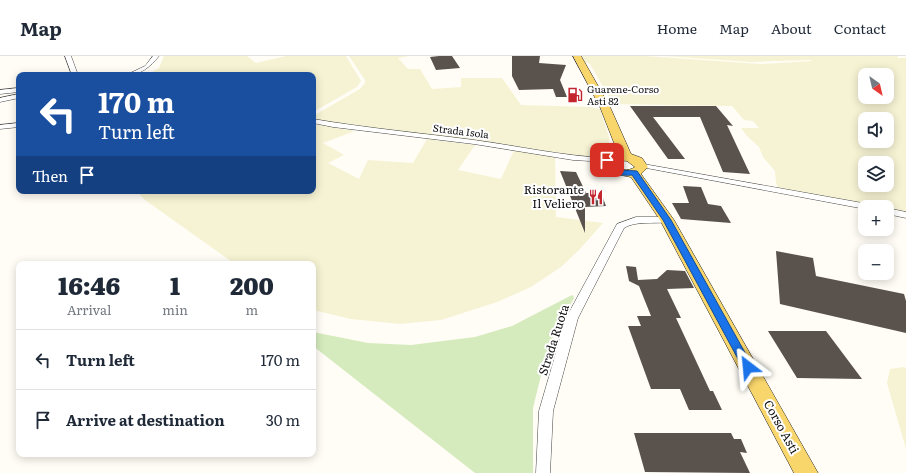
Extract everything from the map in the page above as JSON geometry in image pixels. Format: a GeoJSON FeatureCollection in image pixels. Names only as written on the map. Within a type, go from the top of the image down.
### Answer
{"type":"FeatureCollection","features":[{"type":"Feature","properties":{"kind":"main road"},"geometry":{"type":"LineString","coordinates":[[577,56],[605,107],[626,157]]}},
{"type":"Feature","properties":{"kind":"main road"},"geometry":{"type":"LineString","coordinates":[[615,157],[626,157],[635,160],[638,169],[622,173],[612,170],[606,165],[607,160],[615,157]]}},
{"type":"Feature","properties":{"kind":"main road","name":"Corso Asti"},"geometry":{"type":"LineString","coordinates":[[638,169],[806,473]]}},
{"type":"Feature","properties":{"kind":"street"},"geometry":{"type":"LineString","coordinates":[[68,56],[74,72]]}},
{"type":"Feature","properties":{"kind":"street"},"geometry":{"type":"LineString","coordinates":[[136,72],[147,67],[156,56]]}},
{"type":"Feature","properties":{"kind":"street"},"geometry":{"type":"LineString","coordinates":[[0,92],[16,90]]}},
{"type":"Feature","properties":{"kind":"street"},"geometry":{"type":"LineString","coordinates":[[0,100],[16,97]]}},
{"type":"Feature","properties":{"kind":"street","name":"Strada Isola"},"geometry":{"type":"LineString","coordinates":[[316,122],[347,128],[473,142],[582,159],[607,160]]}},
{"type":"Feature","properties":{"kind":"street"},"geometry":{"type":"LineString","coordinates":[[0,127],[16,125]]}},
{"type":"Feature","properties":{"kind":"street"},"geometry":{"type":"LineString","coordinates":[[638,169],[858,205]]}},
{"type":"Feature","properties":{"kind":"street"},"geometry":{"type":"LineString","coordinates":[[894,212],[906,215]]}},
{"type":"Feature","properties":{"kind":"street","name":"Strada Ruota"},"geometry":{"type":"LineString","coordinates":[[543,473],[546,411],[572,318],[620,226],[626,221],[638,219],[667,220]]}},
{"type":"Feature","properties":{"kind":"shaded area"},"geometry":{"type":"Polygon","coordinates":[[[164,56],[247,56],[256,63],[286,56],[346,56],[361,81],[357,87],[316,110],[316,72],[152,72],[159,68],[164,56]]]}},
{"type":"Feature","properties":{"kind":"shaded area"},"geometry":{"type":"Polygon","coordinates":[[[349,56],[409,56],[398,58],[408,69],[420,69],[432,89],[461,87],[461,78],[502,78],[521,105],[590,107],[600,109],[609,137],[609,147],[605,152],[592,156],[580,156],[480,141],[352,127],[316,120],[316,114],[360,89],[365,83],[365,80],[349,56]]]}},
{"type":"Feature","properties":{"kind":"shaded area"},"geometry":{"type":"Polygon","coordinates":[[[582,56],[646,56],[760,64],[813,61],[751,62],[664,56],[898,56],[897,58],[906,58],[906,213],[894,210],[894,200],[858,200],[858,203],[778,188],[775,171],[763,157],[759,147],[741,128],[759,128],[753,121],[744,120],[732,106],[613,104],[590,64],[585,62],[582,56]]]}},
{"type":"Feature","properties":{"kind":"shaded area"},"geometry":{"type":"Polygon","coordinates":[[[316,124],[355,131],[323,143],[344,155],[328,163],[359,179],[368,160],[413,163],[427,139],[475,145],[458,170],[501,179],[514,150],[555,157],[556,217],[603,223],[579,250],[561,267],[531,287],[497,302],[441,320],[400,324],[351,319],[316,311],[316,261],[231,261],[145,200],[140,194],[316,194],[316,124]]]}},
{"type":"Feature","properties":{"kind":"shaded area"},"geometry":{"type":"Polygon","coordinates":[[[906,368],[906,449],[887,383],[890,369],[906,368]]]}},
{"type":"Feature","properties":{"kind":"green space"},"geometry":{"type":"Polygon","coordinates":[[[572,295],[574,297],[557,326],[545,359],[533,408],[533,473],[475,473],[316,348],[316,333],[368,343],[411,345],[475,337],[512,326],[572,295]]]}},
{"type":"Feature","properties":{"kind":"building"},"geometry":{"type":"Polygon","coordinates":[[[452,56],[460,68],[436,70],[430,57],[452,56]]]}},
{"type":"Feature","properties":{"kind":"building"},"geometry":{"type":"Polygon","coordinates":[[[512,56],[540,56],[539,63],[566,65],[560,80],[567,97],[556,97],[553,89],[519,90],[512,76],[512,56]]]}},
{"type":"Feature","properties":{"kind":"building"},"geometry":{"type":"Polygon","coordinates":[[[630,106],[716,106],[733,126],[727,125],[750,174],[723,172],[700,117],[653,117],[685,159],[668,159],[630,106]]]}},
{"type":"Feature","properties":{"kind":"building"},"geometry":{"type":"Polygon","coordinates":[[[560,171],[576,172],[586,193],[601,193],[606,206],[585,207],[585,233],[560,171]]]}},
{"type":"Feature","properties":{"kind":"building"},"geometry":{"type":"Polygon","coordinates":[[[683,186],[701,187],[708,204],[721,206],[731,223],[681,219],[672,203],[689,203],[683,186]]]}},
{"type":"Feature","properties":{"kind":"building"},"geometry":{"type":"Polygon","coordinates":[[[776,251],[813,258],[816,276],[904,294],[906,301],[906,333],[780,304],[776,251]]]}},
{"type":"Feature","properties":{"kind":"building"},"geometry":{"type":"Polygon","coordinates":[[[626,266],[636,267],[638,280],[657,279],[667,270],[685,271],[694,288],[667,289],[681,318],[676,318],[710,391],[713,391],[722,410],[689,410],[680,389],[651,389],[628,326],[641,326],[637,316],[651,316],[639,286],[629,281],[626,266]]]}},
{"type":"Feature","properties":{"kind":"building"},"geometry":{"type":"Polygon","coordinates":[[[768,331],[826,331],[862,379],[797,378],[768,331]]]}},
{"type":"Feature","properties":{"kind":"building"},"geometry":{"type":"Polygon","coordinates":[[[634,433],[731,433],[734,439],[741,439],[747,453],[740,452],[750,473],[645,472],[634,433]]]}},
{"type":"Feature","properties":{"kind":"place","name":"Guarene-Corso Asti 82"},"geometry":{"type":"Point","coordinates":[575,95]}},
{"type":"Feature","properties":{"kind":"place","name":"Ristorante Il Veliero"},"geometry":{"type":"Point","coordinates":[596,197]}},
{"type":"Feature","properties":{"kind":"route"},"geometry":{"type":"LineString","coordinates":[[607,160],[606,165],[612,170],[629,174],[634,173],[667,220],[748,367]]}}]}
